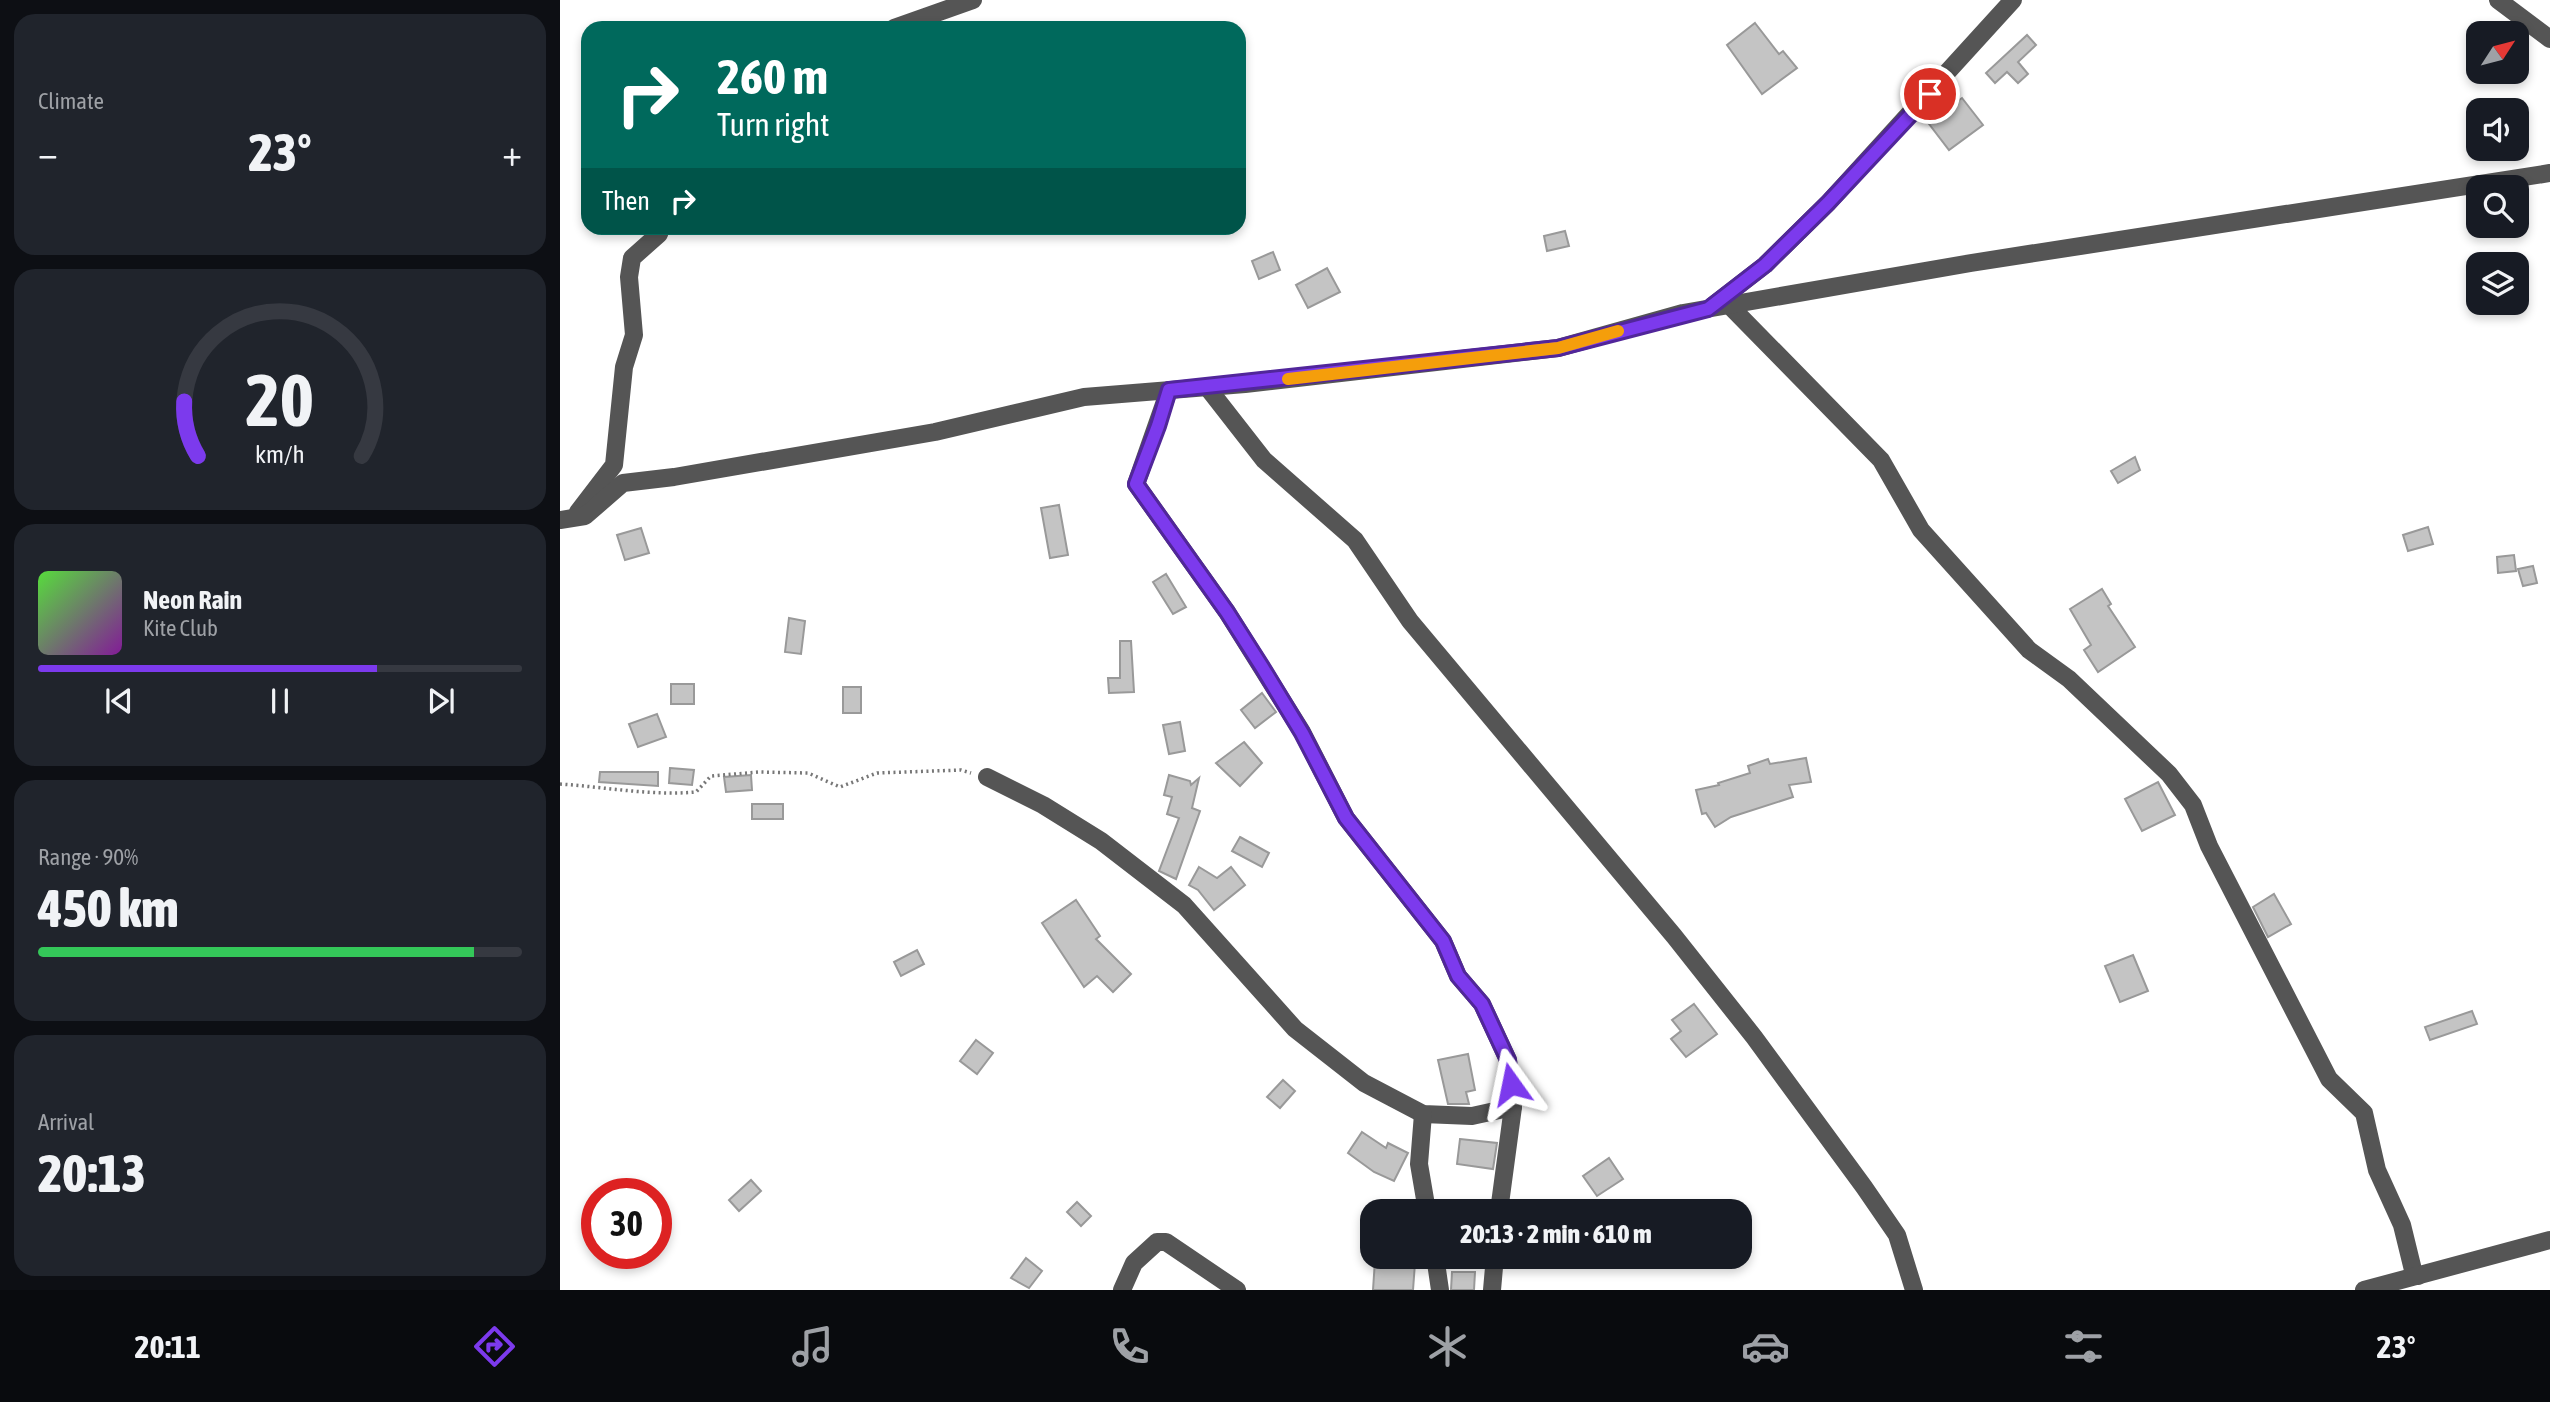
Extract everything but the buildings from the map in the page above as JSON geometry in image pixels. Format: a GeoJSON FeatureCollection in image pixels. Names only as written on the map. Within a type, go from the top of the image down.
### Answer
{"type":"FeatureCollection","features":[{"type":"Feature","properties":{"kind":"street"},"geometry":{"type":"LineString","coordinates":[[914,21],[973,0]]}},
{"type":"Feature","properties":{"kind":"street"},"geometry":{"type":"LineString","coordinates":[[1708,309],[1765,265],[1828,203],[2013,0]]}},
{"type":"Feature","properties":{"kind":"street"},"geometry":{"type":"LineString","coordinates":[[2498,0],[2550,39]]}},
{"type":"Feature","properties":{"kind":"street"},"geometry":{"type":"LineString","coordinates":[[567,519],[585,516],[623,483],[674,477],[935,432],[1084,397],[1207,387],[1558,348],[1729,305],[1971,263],[2550,173]]}},
{"type":"Feature","properties":{"kind":"street"},"geometry":{"type":"LineString","coordinates":[[567,519],[614,466],[624,367],[634,335],[629,277],[632,258],[658,235]]}},
{"type":"Feature","properties":{"kind":"street"},"geometry":{"type":"LineString","coordinates":[[1729,305],[1881,460],[1921,530],[2029,650],[2069,679],[2169,774],[2193,805],[2208,846],[2329,1079],[2364,1113],[2377,1170],[2402,1225],[2413,1270],[2418,1276]]}},
{"type":"Feature","properties":{"kind":"street"},"geometry":{"type":"LineString","coordinates":[[1207,387],[1264,460],[1355,540],[1410,621],[1674,936],[1754,1037],[1896,1235],[1914,1290]]}},
{"type":"Feature","properties":{"kind":"street"},"geometry":{"type":"LineString","coordinates":[[1169,390],[1136,484],[1227,612],[1262,667],[1302,733],[1346,818],[1443,941],[1458,976],[1482,1004],[1508,1060],[1513,1108],[1501,1199]]}},
{"type":"Feature","properties":{"kind":"street"},"geometry":{"type":"LineString","coordinates":[[987,777],[1044,806],[1101,841],[1184,905],[1295,1028],[1363,1083],[1423,1114],[1472,1116],[1513,1108]]}},
{"type":"Feature","properties":{"kind":"street"},"geometry":{"type":"LineString","coordinates":[[1423,1114],[1419,1164],[1425,1199]]}},
{"type":"Feature","properties":{"kind":"street"},"geometry":{"type":"LineString","coordinates":[[2364,1290],[2550,1240]]}},
{"type":"Feature","properties":{"kind":"street"},"geometry":{"type":"LineString","coordinates":[[1122,1290],[1134,1263],[1157,1242],[1166,1242],[1237,1290]]}},
{"type":"Feature","properties":{"kind":"street"},"geometry":{"type":"LineString","coordinates":[[1437,1269],[1440,1290]]}},
{"type":"Feature","properties":{"kind":"street"},"geometry":{"type":"LineString","coordinates":[[1492,1290],[1494,1269]]}},
{"type":"Feature","properties":{"kind":"path"},"geometry":{"type":"LineString","coordinates":[[560,785],[630,789],[663,795],[696,792],[711,776],[760,772],[808,774],[840,787],[877,773],[961,770],[987,777]]}},
{"type":"Feature","properties":{"kind":"slow traffic"},"geometry":{"type":"LineString","coordinates":[[1288,379],[1558,348],[1618,331]]}},
{"type":"Feature","properties":{"kind":"route"},"geometry":{"type":"LineString","coordinates":[[1511,1084],[1508,1060],[1482,1004],[1458,976],[1443,941],[1346,818],[1302,733],[1262,667],[1227,612],[1136,484],[1169,390],[1245,384],[1558,348],[1683,313],[1708,309],[1765,265],[1828,203],[1930,94]]}}]}
